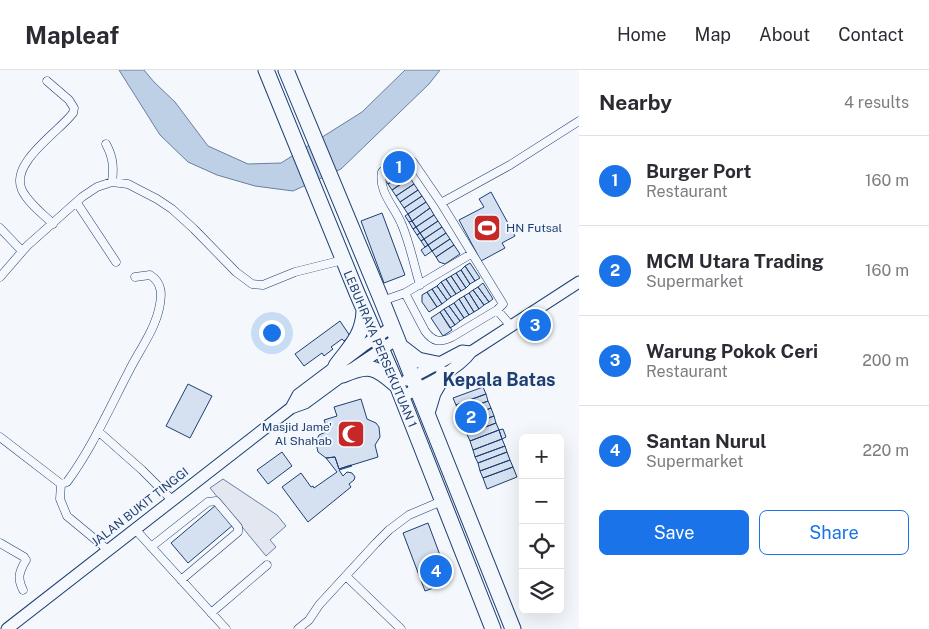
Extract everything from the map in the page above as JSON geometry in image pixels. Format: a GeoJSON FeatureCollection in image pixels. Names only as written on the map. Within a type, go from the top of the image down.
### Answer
{"type":"FeatureCollection","features":[{"type":"Feature","properties":{"kind":"highway","name":"LEBUHRAYA PERSEKUTUAN 1"},"geometry":{"type":"LineString","coordinates":[[266,70],[343,260],[399,391],[494,629]]}},
{"type":"Feature","properties":{"kind":"highway","name":"LEBUHRAYA PERSEKUTUAN 1"},"geometry":{"type":"LineString","coordinates":[[286,70],[382,301],[513,629]]}},
{"type":"Feature","properties":{"kind":"highway"},"geometry":{"type":"LineString","coordinates":[[340,371],[360,332],[364,308]]}},
{"type":"Feature","properties":{"kind":"highway"},"geometry":{"type":"LineString","coordinates":[[396,337],[418,360],[441,369],[427,413]]}},
{"type":"Feature","properties":{"kind":"highway"},"geometry":{"type":"LineString","coordinates":[[340,371],[369,367],[382,372],[399,391]]}},
{"type":"Feature","properties":{"kind":"main road"},"geometry":{"type":"LineString","coordinates":[[399,391],[441,369],[462,351],[471,352],[579,282]]}},
{"type":"Feature","properties":{"kind":"main road","name":"JALAN BUKIT TINGGI"},"geometry":{"type":"LineString","coordinates":[[7,629],[291,408],[305,403],[340,371],[378,344],[396,337]]}},
{"type":"Feature","properties":{"kind":"street"},"geometry":{"type":"LineString","coordinates":[[47,81],[69,100],[74,108],[70,117],[27,161],[20,180],[22,190],[53,224]]}},
{"type":"Feature","properties":{"kind":"street"},"geometry":{"type":"LineString","coordinates":[[441,203],[510,165],[579,121]]}},
{"type":"Feature","properties":{"kind":"street"},"geometry":{"type":"LineString","coordinates":[[106,144],[114,165],[112,182]]}},
{"type":"Feature","properties":{"kind":"street"},"geometry":{"type":"LineString","coordinates":[[405,293],[429,337],[438,341],[444,341],[452,337],[502,306],[502,302],[441,203],[410,159],[402,157],[392,162],[382,172],[382,185],[384,193],[402,226],[420,285]]}},
{"type":"Feature","properties":{"kind":"street"},"geometry":{"type":"LineString","coordinates":[[0,276],[22,251],[77,203],[97,187],[112,182],[128,184],[172,209],[236,272],[252,284],[263,285],[296,272],[343,260]]}},
{"type":"Feature","properties":{"kind":"street"},"geometry":{"type":"LineString","coordinates":[[77,203],[116,262]]}},
{"type":"Feature","properties":{"kind":"street"},"geometry":{"type":"LineString","coordinates":[[0,228],[22,251]]}},
{"type":"Feature","properties":{"kind":"street"},"geometry":{"type":"LineString","coordinates":[[382,301],[405,293],[472,254]]}},
{"type":"Feature","properties":{"kind":"street"},"geometry":{"type":"LineString","coordinates":[[61,484],[67,482],[74,473],[98,432],[151,331],[159,311],[161,293],[159,282],[150,275],[135,277]]}},
{"type":"Feature","properties":{"kind":"street"},"geometry":{"type":"LineString","coordinates":[[497,310],[511,326]]}},
{"type":"Feature","properties":{"kind":"street"},"geometry":{"type":"LineString","coordinates":[[98,432],[142,470],[172,500]]}},
{"type":"Feature","properties":{"kind":"street"},"geometry":{"type":"LineString","coordinates":[[0,437],[61,484]]}},
{"type":"Feature","properties":{"kind":"street"},"geometry":{"type":"LineString","coordinates":[[61,484],[60,499],[67,516],[108,550]]}},
{"type":"Feature","properties":{"kind":"street"},"geometry":{"type":"LineString","coordinates":[[151,547],[208,502],[216,501],[238,527],[238,532],[181,580]]}},
{"type":"Feature","properties":{"kind":"street"},"geometry":{"type":"LineString","coordinates":[[298,629],[309,620],[319,605],[389,530],[410,515],[442,501]]}},
{"type":"Feature","properties":{"kind":"street"},"geometry":{"type":"LineString","coordinates":[[135,529],[226,629]]}},
{"type":"Feature","properties":{"kind":"street"},"geometry":{"type":"LineString","coordinates":[[0,543],[26,560],[20,570],[18,579],[23,590]]}},
{"type":"Feature","properties":{"kind":"street"},"geometry":{"type":"LineString","coordinates":[[211,613],[267,564]]}},
{"type":"Feature","properties":{"kind":"street"},"geometry":{"type":"LineString","coordinates":[[346,576],[401,629]]}},
{"type":"Feature","properties":{"kind":"shaded area"},"geometry":{"type":"Polygon","coordinates":[[[223,479],[277,515],[286,526],[270,540],[276,547],[266,556],[210,488],[223,479]]]}},
{"type":"Feature","properties":{"kind":"water"},"geometry":{"type":"Polygon","coordinates":[[[119,70],[144,70],[175,102],[208,146],[248,164],[281,163],[362,112],[405,70],[440,70],[429,84],[341,169],[293,191],[255,186],[217,175],[188,162],[160,135],[119,70]]]}},
{"type":"Feature","properties":{"kind":"building"},"geometry":{"type":"Polygon","coordinates":[[[400,163],[406,172],[388,184],[384,179],[386,172],[400,163]]]}},
{"type":"Feature","properties":{"kind":"building"},"geometry":{"type":"Polygon","coordinates":[[[406,172],[410,178],[392,190],[388,184],[406,172]]]}},
{"type":"Feature","properties":{"kind":"building"},"geometry":{"type":"Polygon","coordinates":[[[410,178],[414,184],[396,196],[392,190],[410,178]]]}},
{"type":"Feature","properties":{"kind":"building"},"geometry":{"type":"Polygon","coordinates":[[[414,184],[418,190],[400,202],[396,196],[414,184]]]}},
{"type":"Feature","properties":{"kind":"building"},"geometry":{"type":"Polygon","coordinates":[[[418,190],[422,196],[404,208],[400,202],[418,190]]]}},
{"type":"Feature","properties":{"kind":"building","name":"HN Futsal"},"geometry":{"type":"Polygon","coordinates":[[[491,192],[515,236],[502,243],[505,248],[481,261],[459,220],[484,207],[479,199],[491,192]]]}},
{"type":"Feature","properties":{"kind":"building"},"geometry":{"type":"Polygon","coordinates":[[[422,196],[426,202],[408,214],[404,208],[422,196]]]}},
{"type":"Feature","properties":{"kind":"building"},"geometry":{"type":"Polygon","coordinates":[[[426,202],[430,208],[412,221],[408,214],[426,202]]]}},
{"type":"Feature","properties":{"kind":"building"},"geometry":{"type":"Polygon","coordinates":[[[430,208],[434,215],[416,227],[412,221],[430,208]]]}},
{"type":"Feature","properties":{"kind":"building"},"geometry":{"type":"Polygon","coordinates":[[[382,213],[405,275],[384,283],[361,221],[382,213]]]}},
{"type":"Feature","properties":{"kind":"building"},"geometry":{"type":"Polygon","coordinates":[[[408,214],[412,221],[409,222],[405,216],[408,214]]]}},
{"type":"Feature","properties":{"kind":"building"},"geometry":{"type":"Polygon","coordinates":[[[434,215],[438,221],[420,233],[416,227],[434,215]]]}},
{"type":"Feature","properties":{"kind":"building"},"geometry":{"type":"Polygon","coordinates":[[[412,221],[416,227],[413,229],[409,222],[412,221]]]}},
{"type":"Feature","properties":{"kind":"building"},"geometry":{"type":"Polygon","coordinates":[[[438,221],[442,227],[424,239],[420,233],[438,221]]]}},
{"type":"Feature","properties":{"kind":"building"},"geometry":{"type":"Polygon","coordinates":[[[416,227],[420,233],[417,235],[413,229],[416,227]]]}},
{"type":"Feature","properties":{"kind":"building"},"geometry":{"type":"Polygon","coordinates":[[[442,227],[446,233],[428,245],[424,239],[442,227]]]}},
{"type":"Feature","properties":{"kind":"building"},"geometry":{"type":"Polygon","coordinates":[[[420,233],[424,239],[421,241],[417,235],[420,233]]]}},
{"type":"Feature","properties":{"kind":"building"},"geometry":{"type":"Polygon","coordinates":[[[446,233],[450,239],[432,251],[428,245],[446,233]]]}},
{"type":"Feature","properties":{"kind":"building"},"geometry":{"type":"Polygon","coordinates":[[[424,239],[428,245],[425,247],[421,241],[424,239]]]}},
{"type":"Feature","properties":{"kind":"building"},"geometry":{"type":"Polygon","coordinates":[[[450,239],[454,245],[436,257],[432,251],[450,239]]]}},
{"type":"Feature","properties":{"kind":"building"},"geometry":{"type":"Polygon","coordinates":[[[428,245],[432,251],[425,256],[421,250],[428,245]]]}},
{"type":"Feature","properties":{"kind":"building"},"geometry":{"type":"Polygon","coordinates":[[[454,245],[460,254],[445,264],[439,262],[436,257],[454,245]]]}},
{"type":"Feature","properties":{"kind":"building"},"geometry":{"type":"Polygon","coordinates":[[[470,263],[480,278],[475,281],[465,266],[470,263]]]}},
{"type":"Feature","properties":{"kind":"building"},"geometry":{"type":"Polygon","coordinates":[[[465,266],[475,281],[470,284],[461,270],[465,266]]]}},
{"type":"Feature","properties":{"kind":"building"},"geometry":{"type":"Polygon","coordinates":[[[461,270],[470,284],[466,288],[456,273],[461,270]]]}},
{"type":"Feature","properties":{"kind":"building"},"geometry":{"type":"Polygon","coordinates":[[[456,273],[466,288],[461,291],[451,276],[456,273]]]}},
{"type":"Feature","properties":{"kind":"building"},"geometry":{"type":"Polygon","coordinates":[[[451,276],[461,291],[456,294],[446,279],[451,276]]]}},
{"type":"Feature","properties":{"kind":"building"},"geometry":{"type":"Polygon","coordinates":[[[446,279],[456,294],[451,297],[441,282],[446,279]]]}},
{"type":"Feature","properties":{"kind":"building"},"geometry":{"type":"Polygon","coordinates":[[[441,282],[451,297],[447,300],[437,286],[441,282]]]}},
{"type":"Feature","properties":{"kind":"building"},"geometry":{"type":"Polygon","coordinates":[[[483,283],[493,299],[489,302],[478,287],[483,283]]]}},
{"type":"Feature","properties":{"kind":"building"},"geometry":{"type":"Polygon","coordinates":[[[437,286],[447,300],[442,304],[432,289],[437,286]]]}},
{"type":"Feature","properties":{"kind":"building"},"geometry":{"type":"Polygon","coordinates":[[[478,287],[489,302],[484,305],[473,290],[478,287]]]}},
{"type":"Feature","properties":{"kind":"building"},"geometry":{"type":"Polygon","coordinates":[[[432,289],[442,304],[437,307],[427,292],[432,289]]]}},
{"type":"Feature","properties":{"kind":"building"},"geometry":{"type":"Polygon","coordinates":[[[473,290],[484,305],[479,309],[469,293],[473,290]]]}},
{"type":"Feature","properties":{"kind":"building"},"geometry":{"type":"Polygon","coordinates":[[[427,292],[437,307],[429,312],[422,302],[422,295],[427,292]]]}},
{"type":"Feature","properties":{"kind":"building"},"geometry":{"type":"Polygon","coordinates":[[[469,293],[479,309],[474,312],[464,296],[469,293]]]}},
{"type":"Feature","properties":{"kind":"building"},"geometry":{"type":"Polygon","coordinates":[[[464,296],[474,312],[469,315],[459,299],[464,296]]]}},
{"type":"Feature","properties":{"kind":"building"},"geometry":{"type":"Polygon","coordinates":[[[459,299],[469,315],[464,318],[454,303],[459,299]]]}},
{"type":"Feature","properties":{"kind":"building"},"geometry":{"type":"Polygon","coordinates":[[[454,303],[464,318],[460,321],[449,306],[454,303]]]}},
{"type":"Feature","properties":{"kind":"building"},"geometry":{"type":"Polygon","coordinates":[[[449,306],[460,321],[455,325],[444,309],[449,306]]]}},
{"type":"Feature","properties":{"kind":"building"},"geometry":{"type":"Polygon","coordinates":[[[444,309],[455,325],[450,328],[440,312],[444,309]]]}},
{"type":"Feature","properties":{"kind":"building"},"geometry":{"type":"Polygon","coordinates":[[[440,312],[452,330],[443,336],[431,318],[440,312]]]}},
{"type":"Feature","properties":{"kind":"building"},"geometry":{"type":"Polygon","coordinates":[[[340,321],[350,336],[331,347],[333,349],[324,356],[322,353],[304,366],[295,354],[340,321]]]}},
{"type":"Feature","properties":{"kind":"building"},"geometry":{"type":"Polygon","coordinates":[[[188,384],[212,396],[190,438],[166,426],[188,384]]]}},
{"type":"Feature","properties":{"kind":"building"},"geometry":{"type":"Polygon","coordinates":[[[483,387],[486,394],[456,405],[453,398],[483,387]]]}},
{"type":"Feature","properties":{"kind":"building"},"geometry":{"type":"Polygon","coordinates":[[[486,394],[488,401],[459,412],[456,405],[486,394]]]}},
{"type":"Feature","properties":{"kind":"building","name":"Masjid Jame' Al Shahab"},"geometry":{"type":"Polygon","coordinates":[[[361,399],[367,419],[376,423],[379,427],[380,437],[375,445],[378,457],[339,469],[335,457],[326,458],[318,452],[317,439],[319,435],[328,431],[324,420],[337,416],[334,407],[361,399]]]}},
{"type":"Feature","properties":{"kind":"building"},"geometry":{"type":"Polygon","coordinates":[[[488,401],[491,408],[461,420],[459,412],[488,401]]]}},
{"type":"Feature","properties":{"kind":"building"},"geometry":{"type":"Polygon","coordinates":[[[491,408],[494,416],[464,427],[461,420],[491,408]]]}},
{"type":"Feature","properties":{"kind":"building"},"geometry":{"type":"Polygon","coordinates":[[[494,416],[496,423],[467,434],[464,427],[494,416]]]}},
{"type":"Feature","properties":{"kind":"building"},"geometry":{"type":"Polygon","coordinates":[[[496,423],[499,430],[470,441],[467,434],[496,423]]]}},
{"type":"Feature","properties":{"kind":"building"},"geometry":{"type":"Polygon","coordinates":[[[503,429],[506,437],[502,439],[499,430],[503,429]]]}},
{"type":"Feature","properties":{"kind":"building"},"geometry":{"type":"Polygon","coordinates":[[[499,430],[502,439],[473,450],[470,441],[499,430]]]}},
{"type":"Feature","properties":{"kind":"building"},"geometry":{"type":"Polygon","coordinates":[[[502,439],[505,446],[475,457],[473,450],[502,439]]]}},
{"type":"Feature","properties":{"kind":"building"},"geometry":{"type":"Polygon","coordinates":[[[505,446],[507,452],[478,463],[475,457],[505,446]]]}},
{"type":"Feature","properties":{"kind":"building"},"geometry":{"type":"Polygon","coordinates":[[[282,452],[292,466],[268,484],[257,470],[282,452]]]}},
{"type":"Feature","properties":{"kind":"building"},"geometry":{"type":"Polygon","coordinates":[[[507,452],[510,460],[480,471],[478,463],[507,452]]]}},
{"type":"Feature","properties":{"kind":"building"},"geometry":{"type":"Polygon","coordinates":[[[335,457],[339,469],[352,466],[339,470],[343,476],[347,472],[352,473],[355,477],[354,480],[349,484],[351,487],[308,522],[282,487],[301,473],[311,487],[313,486],[314,488],[337,472],[326,458],[335,457]]]}},
{"type":"Feature","properties":{"kind":"building"},"geometry":{"type":"Polygon","coordinates":[[[510,460],[513,467],[483,478],[480,471],[510,460]]]}},
{"type":"Feature","properties":{"kind":"building"},"geometry":{"type":"Polygon","coordinates":[[[513,467],[517,477],[487,489],[483,478],[513,467]]]}},
{"type":"Feature","properties":{"kind":"building"},"geometry":{"type":"Polygon","coordinates":[[[216,505],[233,525],[188,563],[171,543],[216,505]]]}},
{"type":"Feature","properties":{"kind":"building"},"geometry":{"type":"Polygon","coordinates":[[[428,523],[450,582],[425,591],[403,533],[428,523]]]}},
{"type":"Feature","properties":{"kind":"place","name":"Burger Port"},"geometry":{"type":"Point","coordinates":[399,167]}},
{"type":"Feature","properties":{"kind":"place","name":"HN Futsal"},"geometry":{"type":"Point","coordinates":[487,228]}},
{"type":"Feature","properties":{"kind":"place","name":"Warung Pokok Ceri"},"geometry":{"type":"Point","coordinates":[535,325]}},
{"type":"Feature","properties":{"kind":"place","name":"MCM Utara Trading"},"geometry":{"type":"Point","coordinates":[471,417]}},
{"type":"Feature","properties":{"kind":"place","name":"Masjid Jame' Al Shahab"},"geometry":{"type":"Point","coordinates":[351,434]}},
{"type":"Feature","properties":{"kind":"place","name":"Santan Nurul"},"geometry":{"type":"Point","coordinates":[436,571]}},
{"type":"Feature","properties":{"kind":"district","name":"Kepala Batas"},"geometry":{"type":"Point","coordinates":[499,380]}}]}
